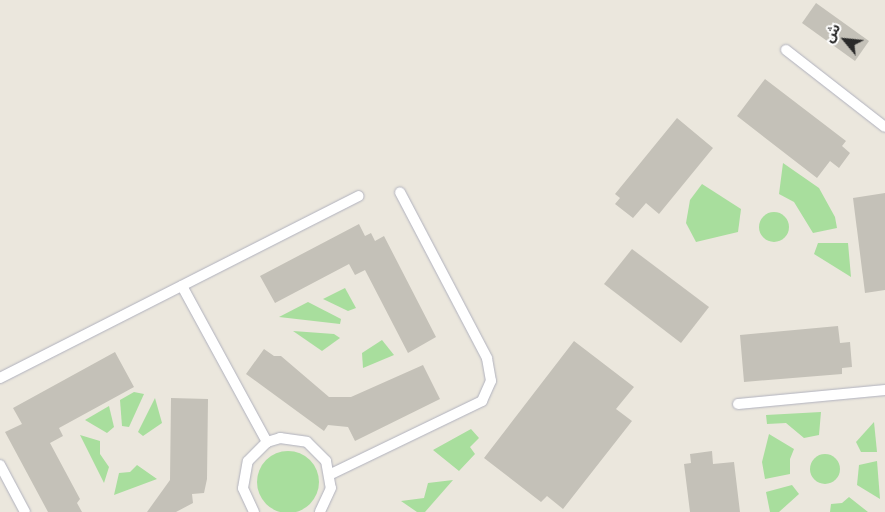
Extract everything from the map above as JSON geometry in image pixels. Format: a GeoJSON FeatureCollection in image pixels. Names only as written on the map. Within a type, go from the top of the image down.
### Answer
{"type":"FeatureCollection","features":[{"type":"Feature","properties":{"kind":"lane"},"geometry":{"type":"LineString","coordinates":[[786,50],[885,127]]}},
{"type":"Feature","properties":{"kind":"lane"},"geometry":{"type":"LineString","coordinates":[[331,474],[482,401],[491,381],[487,358],[400,192]]}},
{"type":"Feature","properties":{"kind":"lane"},"geometry":{"type":"LineString","coordinates":[[0,378],[358,196]]}},
{"type":"Feature","properties":{"kind":"lane"},"geometry":{"type":"LineString","coordinates":[[182,286],[267,442]]}},
{"type":"Feature","properties":{"kind":"lane"},"geometry":{"type":"LineString","coordinates":[[738,404],[885,390]]}},
{"type":"Feature","properties":{"kind":"lane"},"geometry":{"type":"LineString","coordinates":[[254,512],[243,488],[243,475],[248,461],[267,442],[280,438],[307,442],[326,461],[331,474],[327,501],[320,512]]}},
{"type":"Feature","properties":{"kind":"lane"},"geometry":{"type":"LineString","coordinates":[[0,465],[25,512]]}},
{"type":"Feature","properties":{"kind":"green space"},"geometry":{"type":"Polygon","coordinates":[[[783,163],[819,188],[835,217],[837,228],[813,233],[794,202],[779,194],[783,163]]]}},
{"type":"Feature","properties":{"kind":"green space"},"geometry":{"type":"Polygon","coordinates":[[[702,184],[741,209],[738,232],[696,242],[686,223],[690,200],[702,184]]]}},
{"type":"Feature","properties":{"kind":"green space"},"geometry":{"type":"Polygon","coordinates":[[[774,212],[785,216],[789,227],[785,238],[774,242],[763,238],[759,227],[763,216],[774,212]]]}},
{"type":"Feature","properties":{"kind":"green space"},"geometry":{"type":"Polygon","coordinates":[[[818,243],[848,243],[851,277],[814,254],[818,243]]]}},
{"type":"Feature","properties":{"kind":"green space"},"geometry":{"type":"Polygon","coordinates":[[[345,288],[356,308],[348,311],[323,299],[345,288]]]}},
{"type":"Feature","properties":{"kind":"green space"},"geometry":{"type":"Polygon","coordinates":[[[308,302],[341,319],[340,324],[279,317],[308,302]]]}},
{"type":"Feature","properties":{"kind":"green space"},"geometry":{"type":"Polygon","coordinates":[[[293,331],[334,334],[340,338],[322,351],[293,331]]]}},
{"type":"Feature","properties":{"kind":"green space"},"geometry":{"type":"Polygon","coordinates":[[[382,340],[394,355],[363,368],[362,353],[382,340]]]}},
{"type":"Feature","properties":{"kind":"green space"},"geometry":{"type":"Polygon","coordinates":[[[134,392],[144,394],[129,427],[122,426],[120,400],[134,392]]]}},
{"type":"Feature","properties":{"kind":"green space"},"geometry":{"type":"Polygon","coordinates":[[[155,398],[162,423],[143,436],[138,432],[155,398]]]}},
{"type":"Feature","properties":{"kind":"green space"},"geometry":{"type":"Polygon","coordinates":[[[109,406],[114,427],[107,433],[85,420],[109,406]]]}},
{"type":"Feature","properties":{"kind":"green space"},"geometry":{"type":"Polygon","coordinates":[[[821,412],[819,435],[804,438],[786,423],[767,424],[766,415],[821,412]]]}},
{"type":"Feature","properties":{"kind":"green space"},"geometry":{"type":"Polygon","coordinates":[[[874,422],[877,452],[861,452],[856,442],[874,422]]]}},
{"type":"Feature","properties":{"kind":"green space"},"geometry":{"type":"Polygon","coordinates":[[[471,429],[479,438],[470,447],[475,454],[459,471],[433,450],[471,429]]]}},
{"type":"Feature","properties":{"kind":"green space"},"geometry":{"type":"Polygon","coordinates":[[[769,434],[794,449],[790,459],[790,474],[765,479],[762,462],[769,434]]]}},
{"type":"Feature","properties":{"kind":"green space"},"geometry":{"type":"Polygon","coordinates":[[[80,435],[100,441],[100,454],[109,467],[104,483],[80,435]]]}},
{"type":"Feature","properties":{"kind":"green space"},"geometry":{"type":"Polygon","coordinates":[[[282,451],[294,451],[310,460],[317,470],[319,482],[317,494],[310,504],[294,513],[282,513],[271,508],[262,499],[257,488],[257,476],[262,465],[271,456],[282,451]]]}},
{"type":"Feature","properties":{"kind":"green space"},"geometry":{"type":"Polygon","coordinates":[[[825,454],[831,455],[839,463],[839,475],[831,483],[825,484],[819,483],[811,475],[810,469],[811,463],[819,455],[825,454]]]}},
{"type":"Feature","properties":{"kind":"green space"},"geometry":{"type":"Polygon","coordinates":[[[877,461],[880,499],[857,485],[859,465],[877,461]]]}},
{"type":"Feature","properties":{"kind":"green space"},"geometry":{"type":"Polygon","coordinates":[[[137,465],[157,479],[114,495],[119,473],[130,472],[137,465]]]}},
{"type":"Feature","properties":{"kind":"green space"},"geometry":{"type":"Polygon","coordinates":[[[453,480],[425,512],[417,512],[401,501],[424,498],[428,483],[453,480]]]}},
{"type":"Feature","properties":{"kind":"green space"},"geometry":{"type":"Polygon","coordinates":[[[792,485],[799,494],[779,512],[770,512],[766,492],[792,485]]]}},
{"type":"Feature","properties":{"kind":"green space"},"geometry":{"type":"Polygon","coordinates":[[[849,497],[868,512],[830,512],[831,504],[842,503],[849,497]]]}},
{"type":"Feature","properties":{"kind":"building"},"geometry":{"type":"Polygon","coordinates":[[[816,3],[869,41],[855,61],[802,23],[816,3]]]}},
{"type":"Feature","properties":{"kind":"building"},"geometry":{"type":"Polygon","coordinates":[[[765,79],[846,141],[842,146],[850,153],[839,168],[830,161],[817,178],[737,116],[765,79]]]}},
{"type":"Feature","properties":{"kind":"building"},"geometry":{"type":"Polygon","coordinates":[[[677,118],[713,148],[659,214],[646,203],[633,218],[615,204],[620,198],[615,194],[677,118]]]}},
{"type":"Feature","properties":{"kind":"building"},"geometry":{"type":"Polygon","coordinates":[[[885,193],[885,290],[865,293],[853,198],[885,193]]]}},
{"type":"Feature","properties":{"kind":"building"},"geometry":{"type":"Polygon","coordinates":[[[359,224],[365,236],[371,233],[375,241],[384,236],[436,337],[408,353],[365,270],[355,275],[349,264],[275,303],[260,276],[359,224]]]}},
{"type":"Feature","properties":{"kind":"building"},"geometry":{"type":"Polygon","coordinates":[[[632,249],[709,307],[681,343],[604,284],[632,249]]]}},
{"type":"Feature","properties":{"kind":"building"},"geometry":{"type":"Polygon","coordinates":[[[838,326],[840,343],[850,342],[852,367],[842,368],[842,374],[744,382],[740,335],[838,326]]]}},
{"type":"Feature","properties":{"kind":"building"},"geometry":{"type":"Polygon","coordinates":[[[574,341],[634,387],[616,409],[632,421],[563,509],[547,496],[541,502],[484,458],[574,341]]]}},
{"type":"Feature","properties":{"kind":"building"},"geometry":{"type":"Polygon","coordinates":[[[264,349],[274,356],[281,356],[329,397],[351,397],[423,365],[440,399],[355,441],[348,427],[328,425],[324,431],[246,374],[264,349]]]}},
{"type":"Feature","properties":{"kind":"building"},"geometry":{"type":"Polygon","coordinates":[[[115,352],[134,387],[59,428],[63,436],[50,443],[80,499],[77,503],[82,512],[48,512],[5,432],[22,424],[13,408],[115,352]]]}},
{"type":"Feature","properties":{"kind":"building"},"geometry":{"type":"Polygon","coordinates":[[[171,398],[208,399],[207,479],[204,493],[192,494],[193,503],[176,512],[147,512],[170,480],[171,398]]]}},
{"type":"Feature","properties":{"kind":"building"},"geometry":{"type":"Polygon","coordinates":[[[712,451],[713,464],[734,462],[740,512],[690,512],[684,464],[691,463],[690,454],[712,451]]]}}]}
